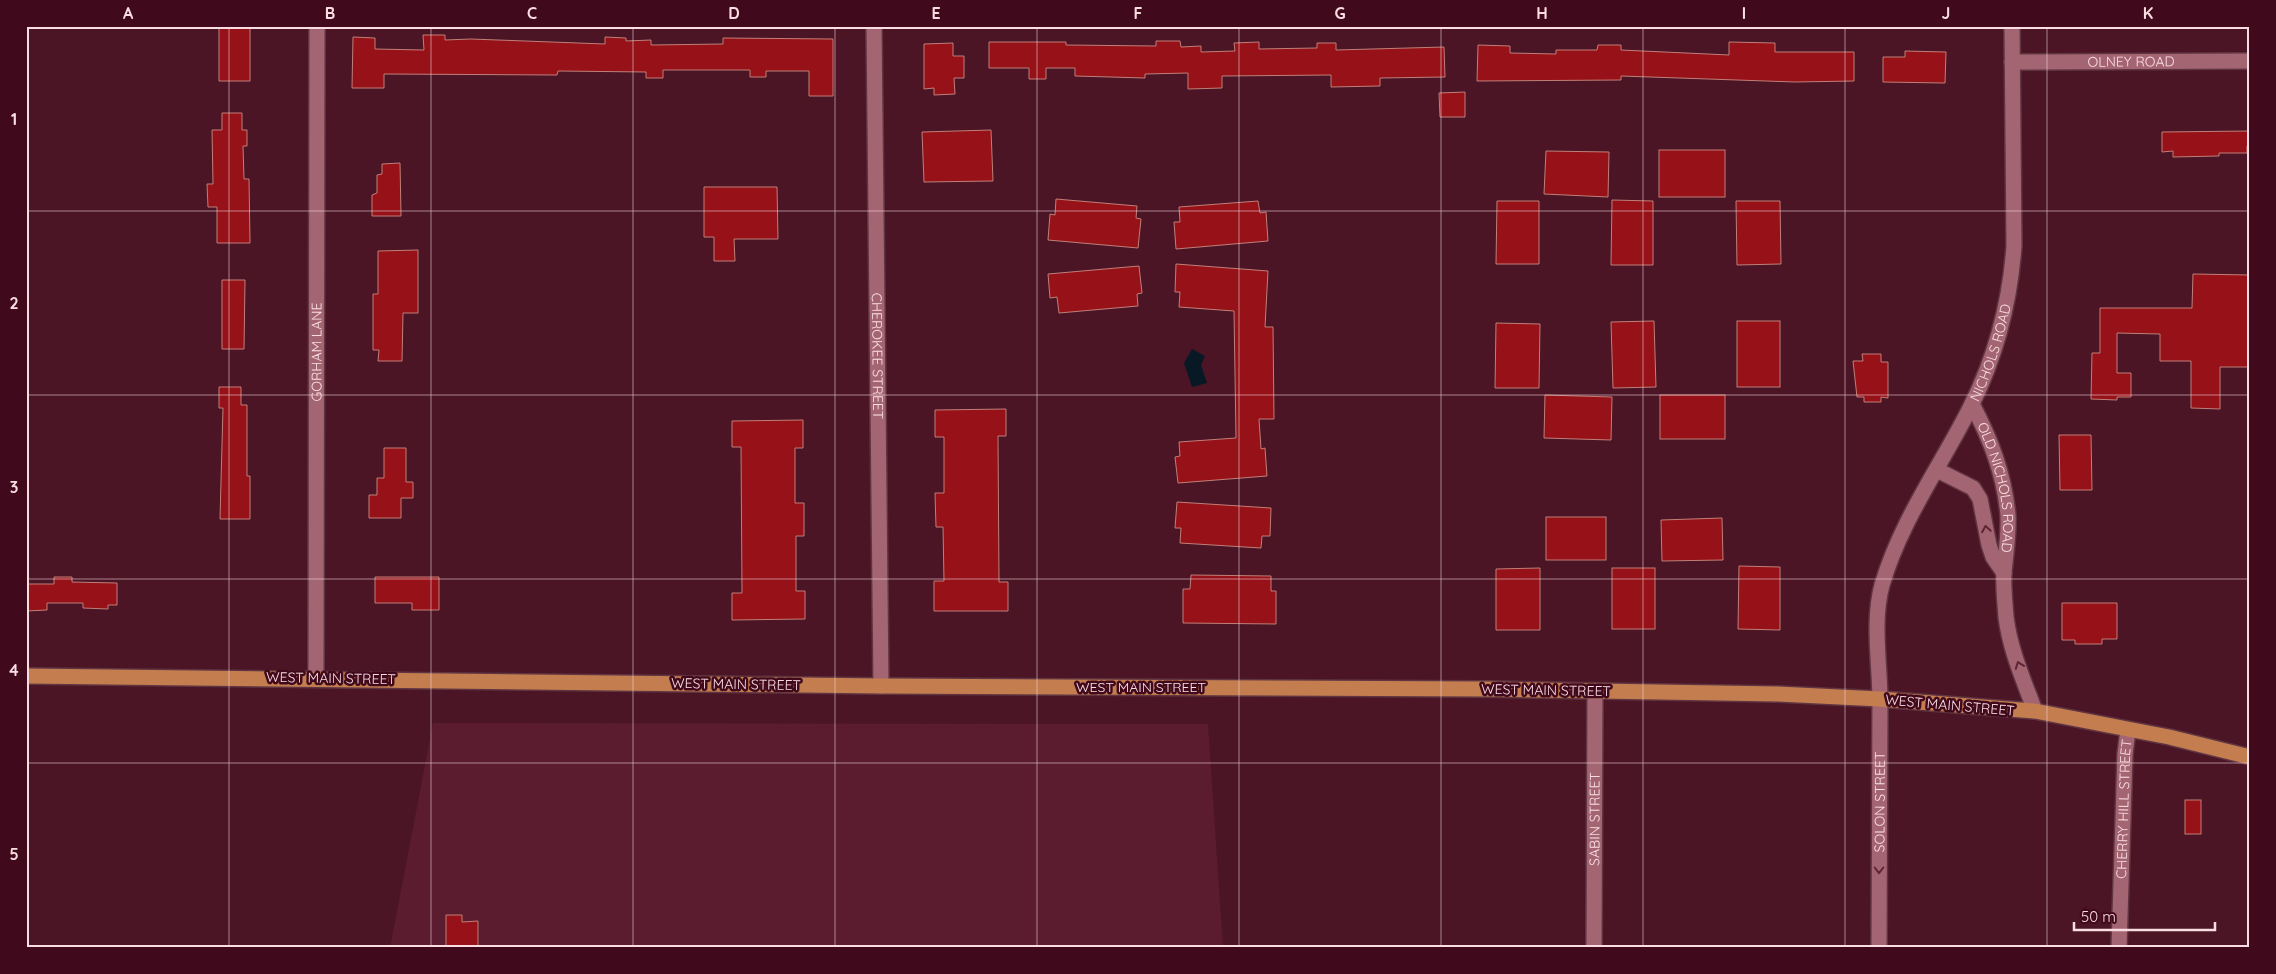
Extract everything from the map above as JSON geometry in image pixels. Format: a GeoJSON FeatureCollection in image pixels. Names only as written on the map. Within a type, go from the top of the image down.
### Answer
{"type":"FeatureCollection","features":[{"type":"Feature","properties":{"kind":"main road","name":"WEST MAIN STREET"},"geometry":{"type":"LineString","coordinates":[[26,676],[881,686],[1596,690],[1778,694],[1880,699],[2035,712],[2169,737],[2250,757]]}},
{"type":"Feature","properties":{"kind":"street","name":"GORHAM LANE"},"geometry":{"type":"LineString","coordinates":[[316,678],[317,26]]}},
{"type":"Feature","properties":{"kind":"street","name":"CHEROKEE STREET"},"geometry":{"type":"LineString","coordinates":[[874,26],[881,686]]}},
{"type":"Feature","properties":{"kind":"street","name":"NICHOLS ROAD"},"geometry":{"type":"LineString","coordinates":[[1877,657],[1878,614],[1882,588],[1896,543],[1909,516],[1937,470],[1972,404],[2003,320],[2012,276],[2014,208],[2012,26]]}},
{"type":"Feature","properties":{"kind":"street","name":"OLNEY ROAD"},"geometry":{"type":"LineString","coordinates":[[2012,62],[2250,61]]}},
{"type":"Feature","properties":{"kind":"street","name":"OLD NICHOLS ROAD"},"geometry":{"type":"LineString","coordinates":[[1972,404],[1995,450],[2002,477],[2008,515],[2007,556],[2004,573],[2006,618],[2012,648],[2035,712]]}},
{"type":"Feature","properties":{"kind":"street","name":"OLD NICHOLS ROAD"},"geometry":{"type":"LineString","coordinates":[[1937,470],[1973,488],[1980,499],[1989,545],[2004,573]]}},
{"type":"Feature","properties":{"kind":"street","name":"SOLON STREET"},"geometry":{"type":"LineString","coordinates":[[1877,657],[1880,699],[1879,948]]}},
{"type":"Feature","properties":{"kind":"street","name":"SABIN STREET"},"geometry":{"type":"LineString","coordinates":[[1594,948],[1596,690]]}},
{"type":"Feature","properties":{"kind":"street","name":"CHERRY HILL STREET"},"geometry":{"type":"LineString","coordinates":[[2119,948],[2125,754],[2128,730]]}},
{"type":"Feature","properties":{"kind":"shaded area"},"geometry":{"type":"Polygon","coordinates":[[[433,723],[1208,724],[1223,948],[390,948],[433,723]]]}},
{"type":"Feature","properties":{"kind":"water"},"geometry":{"type":"Polygon","coordinates":[[[1192,349],[1205,356],[1201,365],[1207,383],[1192,387],[1184,363],[1192,349]]]}},
{"type":"Feature","properties":{"kind":"building"},"geometry":{"type":"Polygon","coordinates":[[[219,26],[250,27],[250,81],[219,81],[219,26]]]}},
{"type":"Feature","properties":{"kind":"building"},"geometry":{"type":"Polygon","coordinates":[[[423,35],[445,35],[445,40],[471,39],[605,44],[605,37],[626,38],[626,41],[651,40],[651,45],[723,44],[723,38],[833,39],[833,96],[809,96],[809,71],[766,71],[766,77],[750,77],[750,70],[663,70],[663,78],[646,78],[646,72],[558,71],[557,75],[384,74],[384,88],[352,88],[353,37],[375,38],[375,49],[424,50],[423,35]]]}},
{"type":"Feature","properties":{"kind":"building"},"geometry":{"type":"Polygon","coordinates":[[[1156,41],[1180,41],[1181,47],[1201,46],[1201,52],[1235,51],[1234,43],[1259,42],[1259,49],[1317,48],[1317,43],[1336,43],[1336,50],[1444,47],[1445,77],[1380,78],[1380,86],[1331,87],[1331,75],[1222,76],[1222,88],[1188,89],[1188,73],[1145,74],[1145,78],[1075,76],[1075,68],[1046,68],[1046,79],[1029,79],[1029,68],[989,68],[989,42],[1066,42],[1066,45],[1156,46],[1156,41]]]}},
{"type":"Feature","properties":{"kind":"building"},"geometry":{"type":"Polygon","coordinates":[[[1729,42],[1775,43],[1775,52],[1854,52],[1854,81],[1795,82],[1621,76],[1621,80],[1477,81],[1478,45],[1510,46],[1510,53],[1556,54],[1556,50],[1597,50],[1598,45],[1621,45],[1621,50],[1729,55],[1729,42]]]}},
{"type":"Feature","properties":{"kind":"building"},"geometry":{"type":"Polygon","coordinates":[[[953,43],[953,56],[964,56],[964,78],[954,78],[955,94],[934,95],[934,88],[924,89],[924,44],[953,43]]]}},
{"type":"Feature","properties":{"kind":"building"},"geometry":{"type":"Polygon","coordinates":[[[1905,51],[1946,52],[1945,83],[1883,82],[1883,57],[1905,57],[1905,51]]]}},
{"type":"Feature","properties":{"kind":"building"},"geometry":{"type":"Polygon","coordinates":[[[1465,92],[1465,117],[1440,117],[1439,93],[1465,92]]]}},
{"type":"Feature","properties":{"kind":"building"},"geometry":{"type":"Polygon","coordinates":[[[222,113],[242,113],[242,130],[247,130],[247,146],[243,146],[244,179],[249,179],[250,243],[217,243],[217,207],[208,207],[207,184],[213,184],[212,130],[222,130],[222,113]]]}},
{"type":"Feature","properties":{"kind":"building"},"geometry":{"type":"Polygon","coordinates":[[[991,130],[993,181],[924,182],[922,132],[991,130]]]}},
{"type":"Feature","properties":{"kind":"building"},"geometry":{"type":"Polygon","coordinates":[[[2250,131],[2250,146],[2247,146],[2247,153],[2219,153],[2219,156],[2173,157],[2173,151],[2162,152],[2162,132],[2250,131]]]}},
{"type":"Feature","properties":{"kind":"building"},"geometry":{"type":"Polygon","coordinates":[[[1659,150],[1725,150],[1725,197],[1659,197],[1659,150]]]}},
{"type":"Feature","properties":{"kind":"building"},"geometry":{"type":"Polygon","coordinates":[[[1546,151],[1609,152],[1608,197],[1544,194],[1546,151]]]}},
{"type":"Feature","properties":{"kind":"building"},"geometry":{"type":"Polygon","coordinates":[[[400,163],[401,216],[372,216],[372,195],[377,193],[377,175],[382,174],[382,164],[400,163]]]}},
{"type":"Feature","properties":{"kind":"building"},"geometry":{"type":"Polygon","coordinates":[[[704,187],[777,187],[778,239],[734,239],[735,261],[714,261],[714,237],[704,237],[704,187]]]}},
{"type":"Feature","properties":{"kind":"building"},"geometry":{"type":"Polygon","coordinates":[[[1056,199],[1137,206],[1136,218],[1141,219],[1138,248],[1048,240],[1050,214],[1055,215],[1056,199]]]}},
{"type":"Feature","properties":{"kind":"building"},"geometry":{"type":"Polygon","coordinates":[[[1612,200],[1653,201],[1653,265],[1611,265],[1612,200]]]}},
{"type":"Feature","properties":{"kind":"building"},"geometry":{"type":"Polygon","coordinates":[[[1258,201],[1260,213],[1266,212],[1268,241],[1176,249],[1174,222],[1180,222],[1179,207],[1258,201]]]}},
{"type":"Feature","properties":{"kind":"building"},"geometry":{"type":"Polygon","coordinates":[[[1497,201],[1539,201],[1539,264],[1496,264],[1497,201]]]}},
{"type":"Feature","properties":{"kind":"building"},"geometry":{"type":"Polygon","coordinates":[[[1736,201],[1780,201],[1781,264],[1737,265],[1736,201]]]}},
{"type":"Feature","properties":{"kind":"building"},"geometry":{"type":"Polygon","coordinates":[[[418,250],[418,313],[403,313],[402,361],[378,361],[379,350],[373,350],[373,294],[378,294],[378,251],[418,250]]]}},
{"type":"Feature","properties":{"kind":"building"},"geometry":{"type":"Polygon","coordinates":[[[1176,264],[1268,271],[1265,327],[1273,327],[1274,419],[1259,419],[1261,449],[1265,448],[1267,476],[1178,483],[1175,457],[1180,456],[1179,442],[1236,438],[1234,311],[1179,307],[1180,292],[1175,292],[1176,264]]]}},
{"type":"Feature","properties":{"kind":"building"},"geometry":{"type":"Polygon","coordinates":[[[1139,266],[1142,293],[1137,294],[1138,306],[1059,313],[1057,297],[1050,298],[1048,274],[1139,266]]]}},
{"type":"Feature","properties":{"kind":"building"},"geometry":{"type":"Polygon","coordinates":[[[2193,274],[2250,275],[2250,367],[2220,367],[2220,409],[2191,408],[2191,361],[2160,361],[2160,334],[2117,333],[2117,373],[2131,373],[2131,397],[2117,397],[2117,400],[2091,399],[2092,353],[2100,353],[2100,308],[2192,308],[2193,274]]]}},
{"type":"Feature","properties":{"kind":"building"},"geometry":{"type":"Polygon","coordinates":[[[222,280],[245,280],[244,349],[222,349],[222,280]]]}},
{"type":"Feature","properties":{"kind":"building"},"geometry":{"type":"Polygon","coordinates":[[[1654,321],[1656,387],[1613,388],[1611,322],[1654,321]]]}},
{"type":"Feature","properties":{"kind":"building"},"geometry":{"type":"Polygon","coordinates":[[[1737,321],[1780,321],[1780,387],[1737,387],[1737,321]]]}},
{"type":"Feature","properties":{"kind":"building"},"geometry":{"type":"Polygon","coordinates":[[[1496,323],[1540,324],[1539,388],[1495,388],[1496,323]]]}},
{"type":"Feature","properties":{"kind":"building"},"geometry":{"type":"Polygon","coordinates":[[[1862,354],[1881,354],[1881,362],[1888,362],[1888,398],[1881,397],[1881,402],[1864,402],[1864,397],[1857,397],[1853,361],[1863,361],[1862,354]]]}},
{"type":"Feature","properties":{"kind":"building"},"geometry":{"type":"Polygon","coordinates":[[[219,387],[241,387],[241,405],[247,405],[247,476],[250,476],[250,519],[220,519],[223,408],[219,408],[219,387]]]}},
{"type":"Feature","properties":{"kind":"building"},"geometry":{"type":"Polygon","coordinates":[[[1545,395],[1612,397],[1611,440],[1544,438],[1545,395]]]}},
{"type":"Feature","properties":{"kind":"building"},"geometry":{"type":"Polygon","coordinates":[[[1660,395],[1725,395],[1725,439],[1660,439],[1660,395]]]}},
{"type":"Feature","properties":{"kind":"building"},"geometry":{"type":"Polygon","coordinates":[[[1006,409],[1006,436],[998,436],[999,582],[1008,582],[1008,611],[934,611],[934,581],[944,581],[943,527],[936,527],[935,493],[944,493],[944,437],[935,437],[935,410],[1006,409]]]}},
{"type":"Feature","properties":{"kind":"building"},"geometry":{"type":"Polygon","coordinates":[[[803,420],[803,448],[795,448],[795,503],[804,503],[804,536],[796,536],[796,591],[805,591],[805,619],[732,620],[732,593],[742,593],[741,447],[732,447],[732,421],[803,420]]]}},
{"type":"Feature","properties":{"kind":"building"},"geometry":{"type":"Polygon","coordinates":[[[2059,435],[2091,435],[2092,490],[2060,490],[2059,435]]]}},
{"type":"Feature","properties":{"kind":"building"},"geometry":{"type":"Polygon","coordinates":[[[384,448],[406,448],[406,482],[413,482],[413,498],[401,498],[401,518],[369,518],[369,495],[377,495],[377,478],[384,478],[384,448]]]}},
{"type":"Feature","properties":{"kind":"building"},"geometry":{"type":"Polygon","coordinates":[[[1177,502],[1271,508],[1270,536],[1262,536],[1261,548],[1180,543],[1181,528],[1175,528],[1177,502]]]}},
{"type":"Feature","properties":{"kind":"building"},"geometry":{"type":"Polygon","coordinates":[[[1546,517],[1606,517],[1606,560],[1546,560],[1546,517]]]}},
{"type":"Feature","properties":{"kind":"building"},"geometry":{"type":"Polygon","coordinates":[[[1722,518],[1723,560],[1662,561],[1661,520],[1722,518]]]}},
{"type":"Feature","properties":{"kind":"building"},"geometry":{"type":"Polygon","coordinates":[[[1739,566],[1780,567],[1780,630],[1738,629],[1739,566]]]}},
{"type":"Feature","properties":{"kind":"building"},"geometry":{"type":"Polygon","coordinates":[[[1540,568],[1540,630],[1496,630],[1496,569],[1540,568]]]}},
{"type":"Feature","properties":{"kind":"building"},"geometry":{"type":"Polygon","coordinates":[[[1612,568],[1655,568],[1655,629],[1612,629],[1612,568]]]}},
{"type":"Feature","properties":{"kind":"building"},"geometry":{"type":"Polygon","coordinates":[[[1191,575],[1271,576],[1271,591],[1276,591],[1276,624],[1183,623],[1183,589],[1190,589],[1191,575]]]}},
{"type":"Feature","properties":{"kind":"building"},"geometry":{"type":"Polygon","coordinates":[[[54,577],[72,577],[72,582],[117,583],[117,605],[108,605],[108,609],[83,608],[83,603],[47,603],[47,610],[26,611],[26,584],[54,584],[54,577]]]}},
{"type":"Feature","properties":{"kind":"building"},"geometry":{"type":"Polygon","coordinates":[[[375,577],[439,577],[439,610],[412,610],[412,603],[375,603],[375,577]]]}},
{"type":"Feature","properties":{"kind":"building"},"geometry":{"type":"Polygon","coordinates":[[[2062,603],[2117,603],[2117,639],[2102,639],[2102,644],[2075,644],[2075,640],[2062,640],[2062,603]]]}},
{"type":"Feature","properties":{"kind":"building"},"geometry":{"type":"Polygon","coordinates":[[[2185,800],[2201,800],[2201,834],[2185,834],[2185,800]]]}},
{"type":"Feature","properties":{"kind":"building"},"geometry":{"type":"Polygon","coordinates":[[[446,915],[462,915],[462,922],[478,921],[478,946],[446,946],[446,915]]]}}]}
